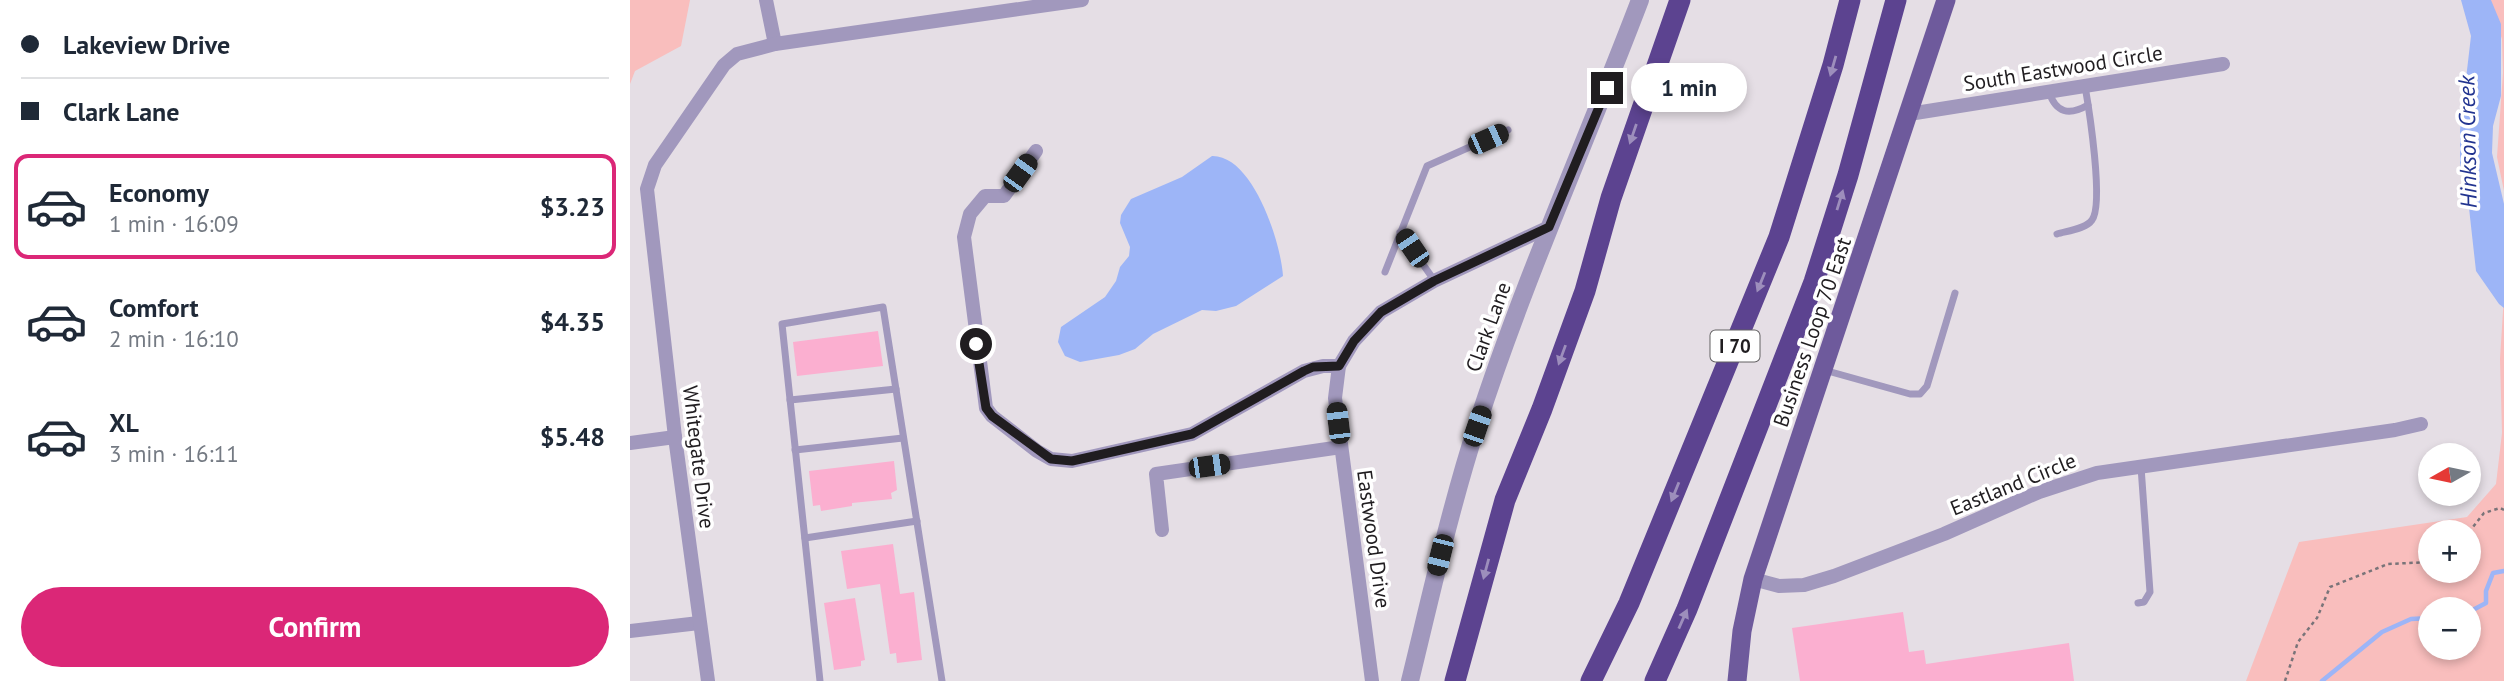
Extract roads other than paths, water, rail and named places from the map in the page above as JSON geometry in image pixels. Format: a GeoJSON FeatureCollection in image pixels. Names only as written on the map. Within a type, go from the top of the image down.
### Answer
{"type":"FeatureCollection","features":[{"type":"Feature","properties":{"kind":"highway"},"geometry":{"type":"LineString","coordinates":[[1455,681],[1505,500],[1586,291],[1611,198],[1680,0]]}},
{"type":"Feature","properties":{"kind":"highway","name":"I 70"},"geometry":{"type":"LineString","coordinates":[[1591,681],[1629,603],[1779,237],[1833,65],[1850,0]]}},
{"type":"Feature","properties":{"kind":"highway","name":"I 70"},"geometry":{"type":"LineString","coordinates":[[1655,681],[1687,609],[1814,282],[1848,175],[1896,0]]}},
{"type":"Feature","properties":{"kind":"main road","name":"Business Loop 70 East"},"geometry":{"type":"LineString","coordinates":[[1737,681],[1739,650],[1753,579],[1946,0]]}},
{"type":"Feature","properties":{"kind":"street"},"geometry":{"type":"LineString","coordinates":[[766,0],[775,44]]}},
{"type":"Feature","properties":{"kind":"street","name":"Whitegate Drive"},"geometry":{"type":"LineString","coordinates":[[708,681],[675,437],[647,189],[655,165],[724,65],[737,54],[775,44],[1082,0]]}},
{"type":"Feature","properties":{"kind":"street","name":"Clark Lane"},"geometry":{"type":"LineString","coordinates":[[1410,681],[1447,530],[1477,426],[1549,227],[1640,0]]}},
{"type":"Feature","properties":{"kind":"street","name":"South Eastwood Circle"},"geometry":{"type":"LineString","coordinates":[[1909,114],[2223,64]]}},
{"type":"Feature","properties":{"kind":"street"},"geometry":{"type":"LineString","coordinates":[[1036,151],[1004,196],[985,196],[970,215],[964,237],[986,408],[992,416],[1037,451],[1051,459],[1072,461],[1192,434],[1304,371],[1313,367],[1339,366]]}},
{"type":"Feature","properties":{"kind":"street","name":"Eastwood Drive"},"geometry":{"type":"LineString","coordinates":[[1372,681],[1335,398],[1339,366],[1354,341],[1381,312],[1434,281],[1549,227]]}},
{"type":"Feature","properties":{"kind":"street","name":"Eastland Circle"},"geometry":{"type":"LineString","coordinates":[[1753,579],[1779,586],[1804,585],[1944,534],[2052,487],[2097,474],[2421,424]]}},
{"type":"Feature","properties":{"kind":"street"},"geometry":{"type":"LineString","coordinates":[[630,443],[675,437]]}},
{"type":"Feature","properties":{"kind":"street"},"geometry":{"type":"LineString","coordinates":[[1162,530],[1156,474],[1341,447]]}},
{"type":"Feature","properties":{"kind":"street"},"geometry":{"type":"LineString","coordinates":[[630,631],[699,623]]}},
{"type":"Feature","properties":{"kind":"lane"},"geometry":{"type":"LineString","coordinates":[[2057,234],[2087,225],[2094,219],[2096,172],[2085,85]]}},
{"type":"Feature","properties":{"kind":"lane"},"geometry":{"type":"LineString","coordinates":[[2049,91],[2053,104],[2060,110],[2079,110],[2088,105]]}},
{"type":"Feature","properties":{"kind":"lane"},"geometry":{"type":"LineString","coordinates":[[1385,272],[1427,166],[1508,130]]}},
{"type":"Feature","properties":{"kind":"lane"},"geometry":{"type":"LineString","coordinates":[[1400,232],[1434,281]]}},
{"type":"Feature","properties":{"kind":"lane"},"geometry":{"type":"LineString","coordinates":[[1823,370],[1910,394],[1920,394],[1927,386],[1955,293]]}},
{"type":"Feature","properties":{"kind":"lane"},"geometry":{"type":"LineString","coordinates":[[820,681],[782,324],[883,307],[942,681]]}},
{"type":"Feature","properties":{"kind":"lane"},"geometry":{"type":"LineString","coordinates":[[790,400],[896,389]]}},
{"type":"Feature","properties":{"kind":"lane"},"geometry":{"type":"LineString","coordinates":[[796,450],[903,438]]}},
{"type":"Feature","properties":{"kind":"lane"},"geometry":{"type":"LineString","coordinates":[[2138,604],[2149,598],[2150,592],[2141,467]]}},
{"type":"Feature","properties":{"kind":"lane"},"geometry":{"type":"LineString","coordinates":[[805,538],[916,521]]}},
{"type":"Feature","properties":{"kind":"water","name":"Hinkson Creek"},"geometry":{"type":"Polygon","coordinates":[[[2461,0],[2491,0],[2501,24],[2501,96],[2493,126],[2492,153],[2504,204],[2504,308],[2476,271],[2469,208],[2460,164],[2460,130],[2471,36],[2461,0]]]}},
{"type":"Feature","properties":{"kind":"water"},"geometry":{"type":"Polygon","coordinates":[[[1212,156],[1227,160],[1240,170],[1252,185],[1277,243],[1283,276],[1236,306],[1216,311],[1202,310],[1153,334],[1135,349],[1119,355],[1080,362],[1065,356],[1058,342],[1061,327],[1105,297],[1116,281],[1120,267],[1129,256],[1130,247],[1120,223],[1121,215],[1131,199],[1182,177],[1212,156]]]}},
{"type":"Feature","properties":{"kind":"waterway"},"geometry":{"type":"LineString","coordinates":[[2481,606],[2486,603],[2486,591],[2493,573],[2504,571]]}},
{"type":"Feature","properties":{"kind":"waterway"},"geometry":{"type":"LineString","coordinates":[[2322,681],[2382,632],[2411,619],[2418,619]]}}]}
